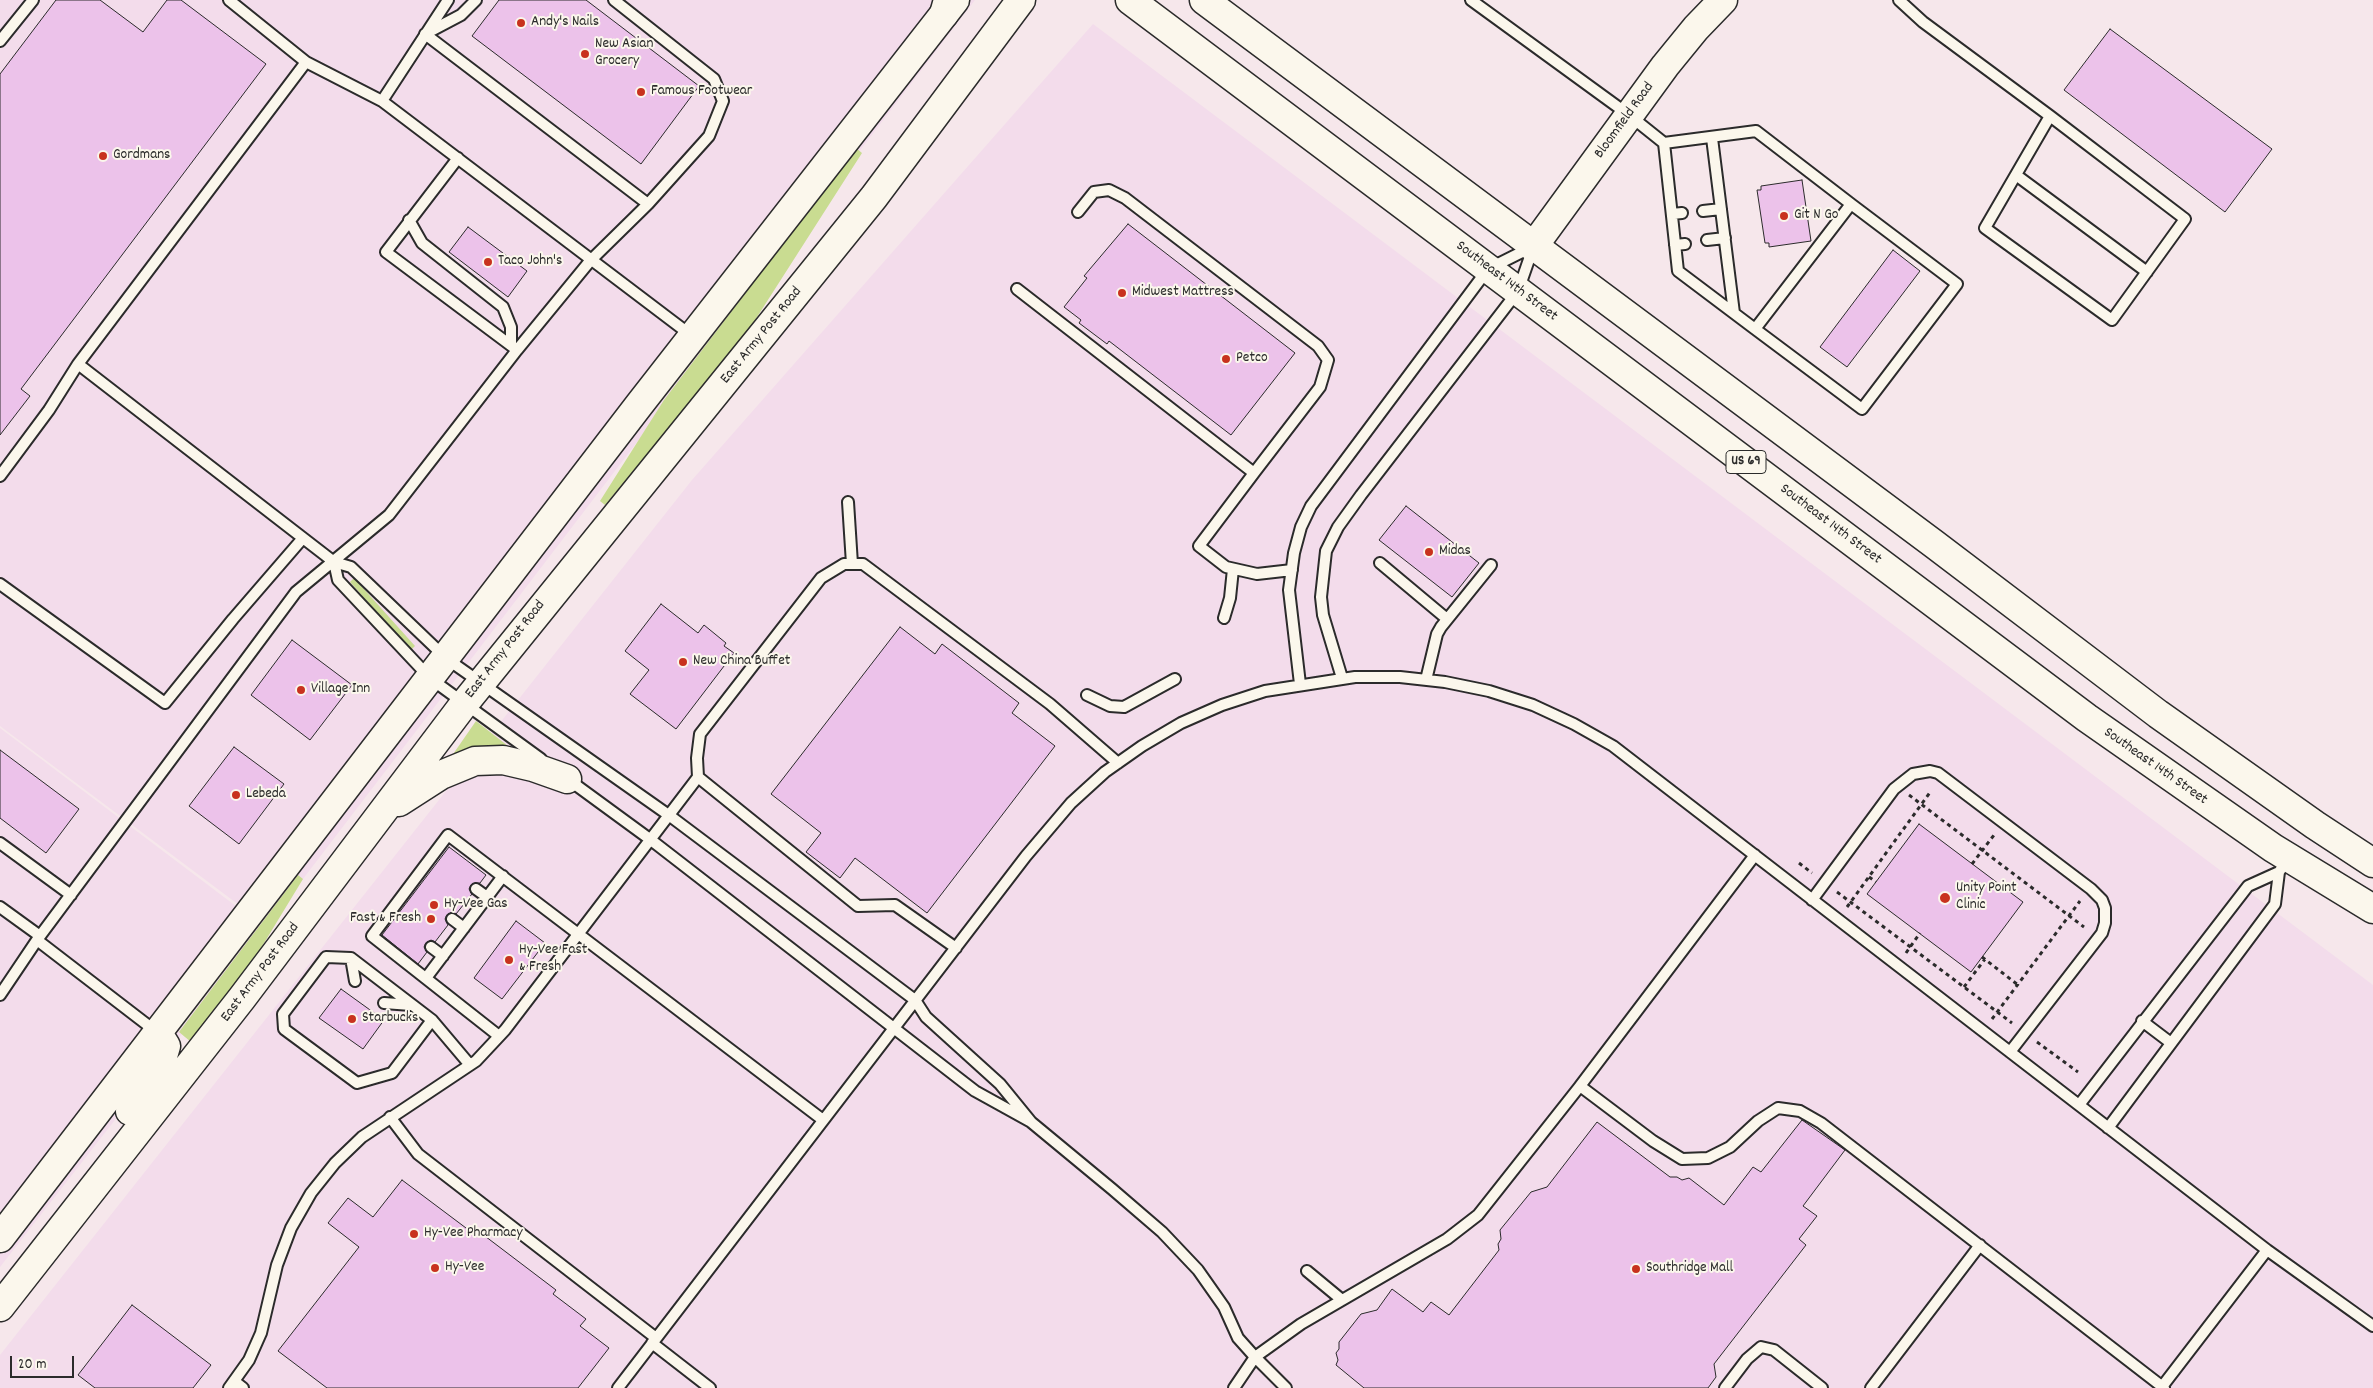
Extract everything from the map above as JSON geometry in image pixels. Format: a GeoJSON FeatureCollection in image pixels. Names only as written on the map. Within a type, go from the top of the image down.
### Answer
{"type":"FeatureCollection","features":[{"type":"Feature","properties":{"kind":"main road","name":"East Army Post Road"},"geometry":{"type":"LineString","coordinates":[[0,1307],[242,998],[464,704],[874,197],[1020,0]]}},
{"type":"Feature","properties":{"kind":"main road","name":"Southeast 14th Street"},"geometry":{"type":"LineString","coordinates":[[1130,0],[2087,718],[2191,793],[2284,865],[2373,909]]}},
{"type":"Feature","properties":{"kind":"main road"},"geometry":{"type":"LineString","coordinates":[[1204,0],[1934,544],[2158,714],[2315,825],[2373,863]]}},
{"type":"Feature","properties":{"kind":"main road","name":"Bloomfield Road"},"geometry":{"type":"LineString","coordinates":[[1533,247],[1677,51],[1723,0]]}},
{"type":"Feature","properties":{"kind":"main road"},"geometry":{"type":"LineString","coordinates":[[0,1238],[949,5]]}},
{"type":"Feature","properties":{"kind":"main road"},"geometry":{"type":"LineString","coordinates":[[383,812],[441,775],[475,761],[503,760],[533,767],[567,779]]}},
{"type":"Feature","properties":{"kind":"main road"},"geometry":{"type":"LineString","coordinates":[[46,1247],[74,1182],[152,1082],[161,1064],[166,1046],[158,1033]]}},
{"type":"Feature","properties":{"kind":"lane"},"geometry":{"type":"LineString","coordinates":[[0,41],[33,0]]}},
{"type":"Feature","properties":{"kind":"lane"},"geometry":{"type":"LineString","coordinates":[[229,0],[306,62],[382,101],[590,261],[693,336]]}},
{"type":"Feature","properties":{"kind":"lane"},"geometry":{"type":"LineString","coordinates":[[382,101],[448,0]]}},
{"type":"Feature","properties":{"kind":"lane"},"geometry":{"type":"LineString","coordinates":[[425,34],[462,15],[476,0]]}},
{"type":"Feature","properties":{"kind":"lane"},"geometry":{"type":"LineString","coordinates":[[0,995],[3,983],[39,938],[296,592],[389,515],[514,348],[590,261],[648,204],[709,136],[723,101],[714,79],[614,0]]}},
{"type":"Feature","properties":{"kind":"lane"},"geometry":{"type":"LineString","coordinates":[[1471,0],[1629,115],[1664,143],[1677,214],[1680,244],[1678,271],[1862,409],[1957,284],[1756,131],[1664,143]]}},
{"type":"Feature","properties":{"kind":"lane"},"geometry":{"type":"LineString","coordinates":[[1899,0],[1923,22],[2050,116],[2185,219],[2112,320],[1985,228],[2050,116]]}},
{"type":"Feature","properties":{"kind":"lane"},"geometry":{"type":"LineString","coordinates":[[425,34],[648,204]]}},
{"type":"Feature","properties":{"kind":"lane"},"geometry":{"type":"LineString","coordinates":[[0,476],[49,410],[78,364],[306,62]]}},
{"type":"Feature","properties":{"kind":"lane"},"geometry":{"type":"LineString","coordinates":[[1712,138],[1734,313]]}},
{"type":"Feature","properties":{"kind":"lane"},"geometry":{"type":"LineString","coordinates":[[458,158],[386,252],[514,348]]}},
{"type":"Feature","properties":{"kind":"lane"},"geometry":{"type":"LineString","coordinates":[[2016,174],[2147,272]]}},
{"type":"Feature","properties":{"kind":"lane"},"geometry":{"type":"LineString","coordinates":[[1078,212],[1094,192],[1109,190],[1125,198],[1318,346],[1328,360],[1320,387],[1199,546],[1226,567],[1257,574],[1292,570]]}},
{"type":"Feature","properties":{"kind":"lane"},"geometry":{"type":"LineString","coordinates":[[1755,329],[1851,204]]}},
{"type":"Feature","properties":{"kind":"lane"},"geometry":{"type":"LineString","coordinates":[[1703,211],[1720,209]]}},
{"type":"Feature","properties":{"kind":"lane"},"geometry":{"type":"LineString","coordinates":[[409,220],[422,243],[503,307],[511,327],[514,348]]}},
{"type":"Feature","properties":{"kind":"lane"},"geometry":{"type":"LineString","coordinates":[[1706,240],[1725,238]]}},
{"type":"Feature","properties":{"kind":"lane"},"geometry":{"type":"LineString","coordinates":[[1300,684],[1289,590],[1301,527],[1311,506],[1488,269],[1533,247]]}},
{"type":"Feature","properties":{"kind":"lane"},"geometry":{"type":"LineString","coordinates":[[1342,678],[1322,615],[1321,597],[1326,551],[1338,528],[1366,488],[1518,291],[1533,247]]}},
{"type":"Feature","properties":{"kind":"lane"},"geometry":{"type":"LineString","coordinates":[[1017,289],[1254,473]]}},
{"type":"Feature","properties":{"kind":"lane"},"geometry":{"type":"LineString","coordinates":[[78,364],[334,562],[351,567],[439,669],[464,704],[652,840],[976,1091],[1031,1122],[1162,1232],[1198,1270],[1224,1307],[1238,1338],[1254,1357],[1286,1388]]}},
{"type":"Feature","properties":{"kind":"lane"},"geometry":{"type":"LineString","coordinates":[[848,502],[852,564]]}},
{"type":"Feature","properties":{"kind":"lane"},"geometry":{"type":"LineString","coordinates":[[0,584],[165,703],[233,619],[303,538]]}},
{"type":"Feature","properties":{"kind":"lane"},"geometry":{"type":"LineString","coordinates":[[334,562],[338,580],[439,669],[481,683],[670,816],[915,1000],[926,1017],[1000,1084],[1031,1122]]}},
{"type":"Feature","properties":{"kind":"lane"},"geometry":{"type":"LineString","coordinates":[[1380,563],[1448,619]]}},
{"type":"Feature","properties":{"kind":"lane"},"geometry":{"type":"LineString","coordinates":[[236,1386],[261,1333],[277,1265],[291,1228],[312,1194],[335,1163],[362,1137],[470,1065],[499,1036],[698,778],[697,758],[700,734],[821,578],[844,564],[862,564],[1050,704],[1118,763]]}},
{"type":"Feature","properties":{"kind":"lane"},"geometry":{"type":"LineString","coordinates":[[1426,680],[1437,634],[1491,565]]}},
{"type":"Feature","properties":{"kind":"lane"},"geometry":{"type":"LineString","coordinates":[[1224,618],[1230,598],[1233,568]]}},
{"type":"Feature","properties":{"kind":"lane"},"geometry":{"type":"LineString","coordinates":[[618,1388],[1041,836],[1071,803],[1118,763],[1181,723],[1222,705],[1265,691],[1342,678],[1400,677],[1489,691],[1532,705],[1574,724],[1613,746],[2267,1250],[2373,1326]]}},
{"type":"Feature","properties":{"kind":"lane"},"geometry":{"type":"LineString","coordinates":[[1087,695],[1110,706],[1124,707],[1174,680]]}},
{"type":"Feature","properties":{"kind":"lane"},"geometry":{"type":"LineString","coordinates":[[1812,900],[1902,782],[1914,774],[1930,770],[1938,773],[2092,889],[2102,900],[2106,908],[2102,934],[2010,1052]]}},
{"type":"Feature","properties":{"kind":"lane"},"geometry":{"type":"LineString","coordinates":[[698,778],[858,906],[895,905],[956,948]]}},
{"type":"Feature","properties":{"kind":"lane"},"geometry":{"type":"LineString","coordinates":[[499,1036],[372,936],[392,916],[412,890],[435,859],[448,835],[580,933],[823,1120]]}},
{"type":"Feature","properties":{"kind":"lane"},"geometry":{"type":"LineString","coordinates":[[0,843],[71,895]]}},
{"type":"Feature","properties":{"kind":"lane"},"geometry":{"type":"LineString","coordinates":[[1234,1388],[1254,1357],[1301,1324],[1447,1239],[1478,1215],[1580,1086],[1755,856]]}},
{"type":"Feature","properties":{"kind":"lane"},"geometry":{"type":"LineString","coordinates":[[2078,1105],[2248,886],[2284,865]]}},
{"type":"Feature","properties":{"kind":"lane"},"geometry":{"type":"LineString","coordinates":[[2108,1128],[2275,904],[2284,865]]}},
{"type":"Feature","properties":{"kind":"lane"},"geometry":{"type":"LineString","coordinates":[[426,978],[503,876]]}},
{"type":"Feature","properties":{"kind":"lane"},"geometry":{"type":"LineString","coordinates":[[476,889],[487,897]]}},
{"type":"Feature","properties":{"kind":"lane"},"geometry":{"type":"LineString","coordinates":[[0,908],[158,1033]]}},
{"type":"Feature","properties":{"kind":"lane"},"geometry":{"type":"LineString","coordinates":[[452,919],[464,928]]}},
{"type":"Feature","properties":{"kind":"lane"},"geometry":{"type":"LineString","coordinates":[[431,947],[443,956]]}},
{"type":"Feature","properties":{"kind":"lane"},"geometry":{"type":"LineString","coordinates":[[432,1020],[392,1073],[357,1083],[284,1029],[283,1014],[326,957],[351,958],[432,1020],[470,1065]]}},
{"type":"Feature","properties":{"kind":"lane"},"geometry":{"type":"LineString","coordinates":[[351,958],[355,981]]}},
{"type":"Feature","properties":{"kind":"lane"},"geometry":{"type":"LineString","coordinates":[[384,1003],[412,1005]]}},
{"type":"Feature","properties":{"kind":"lane"},"geometry":{"type":"LineString","coordinates":[[2142,1021],[2172,1044]]}},
{"type":"Feature","properties":{"kind":"lane"},"geometry":{"type":"LineString","coordinates":[[1580,1086],[1653,1141],[1682,1159],[1708,1158],[1730,1147],[1758,1121],[1778,1108],[1800,1111],[1821,1123],[2163,1387],[2267,1250]]}},
{"type":"Feature","properties":{"kind":"lane"},"geometry":{"type":"LineString","coordinates":[[390,1117],[418,1154],[654,1341],[710,1388]]}},
{"type":"Feature","properties":{"kind":"lane"},"geometry":{"type":"LineString","coordinates":[[1871,1388],[1980,1245]]}},
{"type":"Feature","properties":{"kind":"lane"},"geometry":{"type":"LineString","coordinates":[[1307,1271],[1342,1300]]}},
{"type":"Feature","properties":{"kind":"lane"},"geometry":{"type":"LineString","coordinates":[[1724,1388],[1747,1359],[1761,1346],[1774,1350],[1822,1388]]}},
{"type":"Feature","properties":{"kind":"path"},"geometry":{"type":"LineString","coordinates":[[1845,910],[1931,791]]}},
{"type":"Feature","properties":{"kind":"path"},"geometry":{"type":"LineString","coordinates":[[1908,795],[2084,927]]}},
{"type":"Feature","properties":{"kind":"path"},"geometry":{"type":"LineString","coordinates":[[1972,864],[1995,834]]}},
{"type":"Feature","properties":{"kind":"path"},"geometry":{"type":"LineString","coordinates":[[1799,863],[2078,1072]]}},
{"type":"Feature","properties":{"kind":"path"},"geometry":{"type":"LineString","coordinates":[[1869,877],[1876,882]]}},
{"type":"Feature","properties":{"kind":"path"},"geometry":{"type":"LineString","coordinates":[[1990,1022],[2080,901]]}},
{"type":"Feature","properties":{"kind":"path"},"geometry":{"type":"LineString","coordinates":[[1904,955],[1920,933]]}},
{"type":"Feature","properties":{"kind":"path"},"geometry":{"type":"LineString","coordinates":[[1964,987],[1983,958],[2018,985]]}},
{"type":"Feature","properties":{"kind":"shaded area"},"geometry":{"type":"Polygon","coordinates":[[[0,0],[975,0],[267,926],[0,726],[0,0]]]}},
{"type":"Feature","properties":{"kind":"shaded area","name":"Southridge Mall"},"geometry":{"type":"Polygon","coordinates":[[[1093,24],[2373,985],[2373,1388],[0,1388],[0,1355],[692,480],[1093,24]]]}},
{"type":"Feature","properties":{"kind":"shaded area"},"geometry":{"type":"Polygon","coordinates":[[[0,728],[265,928],[0,1267],[0,728]]]}},
{"type":"Feature","properties":{"kind":"green space"},"geometry":{"type":"Polygon","coordinates":[[[856,148],[862,153],[741,342],[605,505],[600,501],[664,400],[856,148]]]}},
{"type":"Feature","properties":{"kind":"green space"},"geometry":{"type":"Polygon","coordinates":[[[354,578],[415,646],[411,650],[350,582],[354,578]]]}},
{"type":"Feature","properties":{"kind":"green space"},"geometry":{"type":"Polygon","coordinates":[[[476,721],[517,753],[449,760],[476,721]]]}},
{"type":"Feature","properties":{"kind":"green space"},"geometry":{"type":"Polygon","coordinates":[[[298,875],[303,879],[244,976],[191,1042],[179,1032],[298,875]]]}},
{"type":"Feature","properties":{"kind":"building"},"geometry":{"type":"Polygon","coordinates":[[[56,0],[100,0],[143,32],[167,0],[181,0],[266,64],[21,389],[30,396],[0,435],[0,74],[56,0]]]}},
{"type":"Feature","properties":{"kind":"building"},"geometry":{"type":"Polygon","coordinates":[[[499,0],[586,0],[699,86],[641,164],[472,36],[499,0]]]}},
{"type":"Feature","properties":{"kind":"building"},"geometry":{"type":"Polygon","coordinates":[[[2110,29],[2272,149],[2225,212],[2064,90],[2110,29]]]}},
{"type":"Feature","properties":{"kind":"building","name":"Git N Go"},"geometry":{"type":"Polygon","coordinates":[[[1802,180],[1811,241],[1769,247],[1769,243],[1765,243],[1757,190],[1761,190],[1761,186],[1802,180]]]}},
{"type":"Feature","properties":{"kind":"building"},"geometry":{"type":"Polygon","coordinates":[[[1128,224],[1295,353],[1231,435],[1109,341],[1107,344],[1079,323],[1081,320],[1064,307],[1087,278],[1084,276],[1128,224]]]}},
{"type":"Feature","properties":{"kind":"building","name":"Taco John's"},"geometry":{"type":"Polygon","coordinates":[[[468,227],[527,271],[508,297],[449,252],[468,227]]]}},
{"type":"Feature","properties":{"kind":"building"},"geometry":{"type":"Polygon","coordinates":[[[1893,250],[1920,271],[1847,367],[1820,347],[1893,250]]]}},
{"type":"Feature","properties":{"kind":"building","name":"Midas"},"geometry":{"type":"Polygon","coordinates":[[[1406,506],[1479,563],[1452,597],[1379,540],[1406,506]]]}},
{"type":"Feature","properties":{"kind":"building","name":"New China Buffet"},"geometry":{"type":"Polygon","coordinates":[[[661,604],[698,633],[704,625],[726,643],[724,646],[734,653],[676,729],[630,694],[649,670],[625,651],[661,604]]]}},
{"type":"Feature","properties":{"kind":"building"},"geometry":{"type":"Polygon","coordinates":[[[900,627],[935,654],[942,644],[1019,703],[1012,713],[1055,746],[927,913],[855,858],[840,878],[806,852],[821,833],[771,794],[900,627]]]}},
{"type":"Feature","properties":{"kind":"building","name":"Village Inn"},"geometry":{"type":"Polygon","coordinates":[[[292,640],[352,685],[310,740],[251,695],[292,640]]]}},
{"type":"Feature","properties":{"kind":"building","name":"Lebeda"},"geometry":{"type":"Polygon","coordinates":[[[234,747],[284,784],[239,844],[189,806],[234,747]]]}},
{"type":"Feature","properties":{"kind":"building"},"geometry":{"type":"Polygon","coordinates":[[[0,750],[79,809],[46,853],[0,818],[0,750]]]}},
{"type":"Feature","properties":{"kind":"building","name":"Unity Point Clinic"},"geometry":{"type":"Polygon","coordinates":[[[1919,824],[2023,902],[1971,972],[1867,894],[1919,824]]]}},
{"type":"Feature","properties":{"kind":"building","name":"Hy-Vee Gas"},"geometry":{"type":"Polygon","coordinates":[[[449,847],[486,875],[480,883],[471,885],[469,889],[472,894],[456,914],[452,912],[447,915],[445,919],[448,925],[435,942],[431,940],[426,943],[424,947],[427,952],[418,964],[382,935],[449,847]]]}},
{"type":"Feature","properties":{"kind":"building","name":"Hy-Vee Fast & Fresh"},"geometry":{"type":"Polygon","coordinates":[[[516,921],[545,943],[502,999],[474,978],[516,921]]]}},
{"type":"Feature","properties":{"kind":"building","name":"Starbucks"},"geometry":{"type":"Polygon","coordinates":[[[341,989],[384,1020],[363,1049],[319,1018],[341,989]]]}},
{"type":"Feature","properties":{"kind":"building","name":"Southridge Mall"},"geometry":{"type":"Polygon","coordinates":[[[1802,1120],[1845,1150],[1803,1206],[1817,1216],[1799,1239],[1806,1245],[1714,1364],[1716,1377],[1708,1388],[1364,1388],[1336,1365],[1338,1360],[1336,1353],[1339,1349],[1339,1342],[1361,1314],[1377,1310],[1392,1289],[1423,1312],[1431,1302],[1449,1315],[1499,1250],[1500,1230],[1531,1192],[1547,1187],[1597,1122],[1670,1177],[1677,1177],[1682,1180],[1689,1178],[1724,1205],[1753,1167],[1761,1172],[1802,1120]]]}},
{"type":"Feature","properties":{"kind":"building","name":"Hy-Vee"},"geometry":{"type":"Polygon","coordinates":[[[402,1180],[470,1231],[473,1227],[556,1290],[553,1294],[586,1319],[580,1326],[609,1348],[578,1388],[327,1388],[278,1351],[359,1247],[328,1223],[348,1198],[373,1217],[402,1180]]]}},
{"type":"Feature","properties":{"kind":"building"},"geometry":{"type":"Polygon","coordinates":[[[132,1305],[211,1365],[193,1388],[95,1388],[78,1375],[132,1305]]]}},
{"type":"Feature","properties":{"kind":"place","name":"Andy's Nails"},"geometry":{"type":"Point","coordinates":[521,23]}},
{"type":"Feature","properties":{"kind":"place","name":"New Asian Grocery"},"geometry":{"type":"Point","coordinates":[585,54]}},
{"type":"Feature","properties":{"kind":"place","name":"Famous Footwear"},"geometry":{"type":"Point","coordinates":[641,92]}},
{"type":"Feature","properties":{"kind":"place","name":"Gordmans"},"geometry":{"type":"Point","coordinates":[103,156]}},
{"type":"Feature","properties":{"kind":"place","name":"Git N Go"},"geometry":{"type":"Point","coordinates":[1784,216]}},
{"type":"Feature","properties":{"kind":"place","name":"Taco John's"},"geometry":{"type":"Point","coordinates":[488,262]}},
{"type":"Feature","properties":{"kind":"place","name":"Midwest Mattress"},"geometry":{"type":"Point","coordinates":[1122,293]}},
{"type":"Feature","properties":{"kind":"place","name":"Petco"},"geometry":{"type":"Point","coordinates":[1226,359]}},
{"type":"Feature","properties":{"kind":"place","name":"Midas"},"geometry":{"type":"Point","coordinates":[1429,552]}},
{"type":"Feature","properties":{"kind":"place","name":"New China Buffet"},"geometry":{"type":"Point","coordinates":[683,662]}},
{"type":"Feature","properties":{"kind":"place","name":"Village Inn"},"geometry":{"type":"Point","coordinates":[301,690]}},
{"type":"Feature","properties":{"kind":"place","name":"Lebeda"},"geometry":{"type":"Point","coordinates":[236,795]}},
{"type":"Feature","properties":{"kind":"place","name":"Unity Point Clinic"},"geometry":{"type":"Point","coordinates":[1945,898]}},
{"type":"Feature","properties":{"kind":"place","name":"Hy-Vee Gas"},"geometry":{"type":"Point","coordinates":[434,905]}},
{"type":"Feature","properties":{"kind":"place","name":"Fast & Fresh"},"geometry":{"type":"Point","coordinates":[431,919]}},
{"type":"Feature","properties":{"kind":"place","name":"Hy-Vee Fast & Fresh"},"geometry":{"type":"Point","coordinates":[509,960]}},
{"type":"Feature","properties":{"kind":"place","name":"Starbucks"},"geometry":{"type":"Point","coordinates":[352,1019]}},
{"type":"Feature","properties":{"kind":"place","name":"Hy-Vee Pharmacy"},"geometry":{"type":"Point","coordinates":[414,1234]}},
{"type":"Feature","properties":{"kind":"place","name":"Hy-Vee"},"geometry":{"type":"Point","coordinates":[435,1268]}},
{"type":"Feature","properties":{"kind":"place","name":"Southridge Mall"},"geometry":{"type":"Point","coordinates":[1636,1269]}}]}
